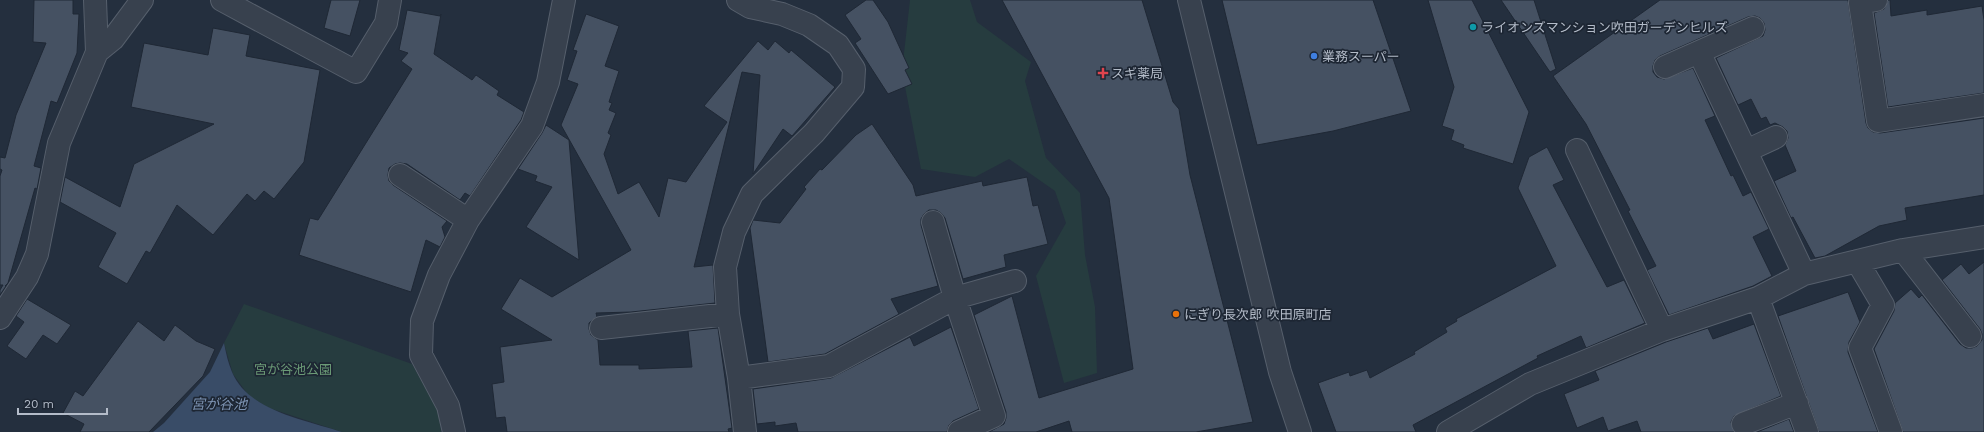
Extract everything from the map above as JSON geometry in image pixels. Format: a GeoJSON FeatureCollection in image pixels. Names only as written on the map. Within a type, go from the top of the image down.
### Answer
{"type":"FeatureCollection","features":[{"type":"Feature","properties":{"kind":"street"},"geometry":{"type":"LineString","coordinates":[[0,318],[27,277],[37,254],[58,143],[97,52],[95,0]]}},
{"type":"Feature","properties":{"kind":"street"},"geometry":{"type":"LineString","coordinates":[[97,52],[113,39],[142,0]]}},
{"type":"Feature","properties":{"kind":"street"},"geometry":{"type":"LineString","coordinates":[[222,0],[356,72],[386,22],[390,0]]}},
{"type":"Feature","properties":{"kind":"street"},"geometry":{"type":"LineString","coordinates":[[454,432],[448,406],[421,355],[422,321],[439,275],[468,220],[532,126],[548,82],[564,0]]}},
{"type":"Feature","properties":{"kind":"street"},"geometry":{"type":"LineString","coordinates":[[738,0],[750,7],[782,14],[809,25],[838,45],[854,69],[853,87],[814,133],[752,194],[734,232],[725,267],[728,314],[739,378],[745,432]]}},
{"type":"Feature","properties":{"kind":"street"},"geometry":{"type":"LineString","coordinates":[[1189,0],[1280,372],[1300,432]]}},
{"type":"Feature","properties":{"kind":"street"},"geometry":{"type":"LineString","coordinates":[[1876,0],[1860,3],[1878,121],[1984,105]]}},
{"type":"Feature","properties":{"kind":"street"},"geometry":{"type":"LineString","coordinates":[[1665,67],[1754,28]]}},
{"type":"Feature","properties":{"kind":"street"},"geometry":{"type":"LineString","coordinates":[[1700,52],[1804,274]]}},
{"type":"Feature","properties":{"kind":"street"},"geometry":{"type":"LineString","coordinates":[[1746,151],[1776,137]]}},
{"type":"Feature","properties":{"kind":"street"},"geometry":{"type":"LineString","coordinates":[[1577,150],[1662,330]]}},
{"type":"Feature","properties":{"kind":"street"},"geometry":{"type":"LineString","coordinates":[[400,175],[468,220]]}},
{"type":"Feature","properties":{"kind":"street"},"geometry":{"type":"LineString","coordinates":[[933,222],[954,298],[994,416],[959,432]]}},
{"type":"Feature","properties":{"kind":"street"},"geometry":{"type":"LineString","coordinates":[[1448,432],[1530,384],[1662,330],[1758,298],[1804,274],[1903,250],[1984,237]]}},
{"type":"Feature","properties":{"kind":"street"},"geometry":{"type":"LineString","coordinates":[[1903,250],[1970,336]]}},
{"type":"Feature","properties":{"kind":"street"},"geometry":{"type":"LineString","coordinates":[[1857,261],[1883,305],[1860,348],[1891,432]]}},
{"type":"Feature","properties":{"kind":"street"},"geometry":{"type":"LineString","coordinates":[[739,378],[829,366],[954,298],[1015,281]]}},
{"type":"Feature","properties":{"kind":"street"},"geometry":{"type":"LineString","coordinates":[[1758,298],[1808,432]]}},
{"type":"Feature","properties":{"kind":"street"},"geometry":{"type":"LineString","coordinates":[[601,328],[728,314]]}},
{"type":"Feature","properties":{"kind":"street"},"geometry":{"type":"LineString","coordinates":[[1743,424],[1797,403]]}},
{"type":"Feature","properties":{"kind":"green space"},"geometry":{"type":"Polygon","coordinates":[[[910,0],[970,0],[977,22],[1031,62],[1025,81],[1046,158],[1080,193],[1085,255],[1095,307],[1097,373],[1064,383],[1036,276],[1066,223],[1055,191],[1009,159],[975,177],[921,169],[902,71],[910,0]]]}},
{"type":"Feature","properties":{"kind":"green space","name":"宮が谷池公園"},"geometry":{"type":"Polygon","coordinates":[[[244,304],[412,364],[439,412],[441,432],[342,432],[269,408],[249,396],[233,374],[224,343],[244,304]]]}},
{"type":"Feature","properties":{"kind":"water","name":"宮が谷池"},"geometry":{"type":"Polygon","coordinates":[[[224,343],[232,372],[240,385],[251,396],[264,405],[280,412],[342,432],[153,432],[164,423],[210,372],[224,343]]]}},
{"type":"Feature","properties":{"kind":"building"},"geometry":{"type":"Polygon","coordinates":[[[34,0],[73,0],[73,14],[79,14],[77,53],[57,103],[51,101],[34,166],[41,168],[37,189],[35,188],[8,283],[0,295],[0,290],[3,285],[0,285],[0,176],[2,170],[0,169],[0,157],[5,158],[16,115],[46,43],[33,42],[34,0]]]}},
{"type":"Feature","properties":{"kind":"building"},"geometry":{"type":"Polygon","coordinates":[[[331,0],[360,0],[350,36],[324,28],[331,0]]]}},
{"type":"Feature","properties":{"kind":"building"},"geometry":{"type":"Polygon","coordinates":[[[866,0],[873,0],[888,22],[909,68],[905,70],[912,84],[888,94],[855,43],[861,39],[845,15],[866,0]]]}},
{"type":"Feature","properties":{"kind":"building"},"geometry":{"type":"Polygon","coordinates":[[[1002,0],[1142,0],[1173,102],[1179,109],[1190,175],[1253,422],[1196,432],[1072,432],[1069,421],[1036,432],[989,432],[1004,424],[1006,412],[974,315],[1012,296],[1039,398],[1133,369],[1109,198],[1002,0]]]}},
{"type":"Feature","properties":{"kind":"building","name":"業務スーパー"},"geometry":{"type":"Polygon","coordinates":[[[1222,0],[1373,0],[1411,111],[1333,131],[1257,145],[1222,0]]]}},
{"type":"Feature","properties":{"kind":"building"},"geometry":{"type":"Polygon","coordinates":[[[1428,0],[1472,0],[1529,112],[1513,164],[1463,148],[1464,145],[1451,140],[1454,130],[1442,126],[1454,87],[1428,0]]]}},
{"type":"Feature","properties":{"kind":"building"},"geometry":{"type":"Polygon","coordinates":[[[1501,0],[1534,0],[1556,69],[1550,72],[1501,0]]]}},
{"type":"Feature","properties":{"kind":"building"},"geometry":{"type":"Polygon","coordinates":[[[1660,0],[1848,0],[1866,123],[1868,128],[1873,132],[1880,133],[1984,118],[1984,195],[1905,208],[1907,220],[1879,226],[1825,256],[1815,258],[1793,217],[1791,218],[1774,181],[1796,171],[1785,145],[1788,138],[1787,131],[1775,123],[1770,125],[1766,117],[1761,119],[1751,99],[1738,105],[1716,58],[1763,36],[1765,30],[1764,23],[1760,18],[1755,16],[1748,17],[1660,56],[1655,60],[1653,72],[1657,77],[1664,79],[1693,68],[1715,116],[1705,120],[1731,176],[1733,175],[1743,196],[1751,192],[1769,229],[1753,237],[1772,276],[1753,286],[1669,315],[1647,270],[1656,266],[1628,211],[1630,210],[1586,124],[1553,76],[1660,0]]]}},
{"type":"Feature","properties":{"kind":"building"},"geometry":{"type":"Polygon","coordinates":[[[1888,0],[1890,0],[1891,16],[1927,10],[1927,15],[1982,6],[1984,20],[1984,93],[1888,107],[1874,13],[1884,9],[1888,0]]]}},
{"type":"Feature","properties":{"kind":"building"},"geometry":{"type":"Polygon","coordinates":[[[407,10],[440,16],[441,14],[434,54],[472,80],[476,75],[499,91],[497,95],[524,112],[521,120],[470,196],[465,193],[460,200],[407,164],[395,164],[389,168],[389,181],[393,185],[447,221],[442,227],[445,237],[440,247],[426,240],[411,292],[299,255],[310,218],[318,220],[412,69],[401,61],[408,53],[399,50],[407,10]]]}},
{"type":"Feature","properties":{"kind":"building"},"geometry":{"type":"Polygon","coordinates":[[[586,14],[619,26],[605,66],[619,71],[609,102],[612,103],[609,110],[616,113],[608,133],[611,135],[604,154],[618,194],[639,182],[659,217],[668,178],[686,182],[727,122],[704,106],[758,41],[768,50],[775,41],[789,53],[791,50],[835,87],[792,136],[783,129],[753,174],[760,75],[742,72],[694,267],[713,265],[715,303],[631,312],[596,313],[597,317],[589,323],[591,335],[598,340],[600,365],[639,365],[639,369],[692,367],[688,331],[718,328],[732,428],[728,429],[729,432],[507,432],[505,417],[496,418],[492,384],[504,382],[500,347],[552,340],[501,309],[520,278],[552,297],[631,250],[561,125],[578,84],[567,80],[577,51],[573,50],[586,14]]]}},
{"type":"Feature","properties":{"kind":"building"},"geometry":{"type":"Polygon","coordinates":[[[213,28],[250,35],[246,56],[320,70],[304,162],[274,199],[264,191],[255,201],[247,194],[213,235],[177,205],[150,253],[146,251],[127,284],[98,267],[116,233],[60,202],[65,177],[120,207],[134,164],[214,124],[131,107],[144,43],[208,55],[213,28]]]}},
{"type":"Feature","properties":{"kind":"building"},"geometry":{"type":"Polygon","coordinates":[[[872,124],[913,185],[916,196],[982,181],[983,186],[1027,177],[1033,206],[1038,205],[1048,244],[1004,255],[1006,267],[963,279],[945,218],[936,210],[929,210],[921,219],[921,225],[938,286],[891,299],[899,314],[825,354],[768,362],[750,228],[753,220],[780,223],[806,189],[804,187],[820,169],[822,170],[856,135],[872,124]]]}},
{"type":"Feature","properties":{"kind":"building"},"geometry":{"type":"Polygon","coordinates":[[[546,125],[569,140],[579,260],[526,227],[552,187],[535,181],[537,176],[518,169],[546,125]]]}},
{"type":"Feature","properties":{"kind":"building"},"geometry":{"type":"Polygon","coordinates":[[[1547,147],[1564,180],[1553,185],[1607,287],[1624,280],[1645,323],[1586,348],[1581,336],[1537,356],[1538,358],[1413,425],[1416,432],[1336,432],[1318,383],[1349,372],[1350,376],[1367,370],[1370,378],[1415,354],[1414,352],[1447,332],[1445,328],[1457,321],[1456,319],[1556,266],[1518,188],[1529,157],[1547,147]]]}},
{"type":"Feature","properties":{"kind":"building"},"geometry":{"type":"Polygon","coordinates":[[[1984,262],[1984,432],[1903,432],[1874,349],[1894,311],[1895,303],[1911,289],[1919,298],[1922,295],[1960,344],[1966,348],[1977,346],[1982,340],[1980,329],[1942,280],[1961,264],[1969,274],[1984,262]]]}},
{"type":"Feature","properties":{"kind":"building"},"geometry":{"type":"Polygon","coordinates":[[[1848,292],[1860,322],[1849,342],[1848,352],[1878,432],[1819,432],[1778,316],[1848,292]]]}},
{"type":"Feature","properties":{"kind":"building"},"geometry":{"type":"Polygon","coordinates":[[[27,299],[71,325],[57,344],[43,335],[26,359],[7,346],[24,322],[16,316],[27,299]]]}},
{"type":"Feature","properties":{"kind":"building"},"geometry":{"type":"Polygon","coordinates":[[[138,321],[164,341],[175,325],[196,341],[215,349],[203,376],[149,432],[80,432],[84,424],[63,413],[75,391],[83,396],[138,321]]]}},
{"type":"Feature","properties":{"kind":"building"},"geometry":{"type":"Polygon","coordinates":[[[1754,324],[1781,396],[1734,416],[1731,422],[1734,432],[1641,432],[1637,421],[1608,431],[1603,417],[1577,428],[1564,394],[1599,380],[1595,371],[1666,342],[1708,328],[1713,339],[1754,324]]]}},
{"type":"Feature","properties":{"kind":"building"},"geometry":{"type":"Polygon","coordinates":[[[951,327],[979,409],[953,421],[949,425],[947,432],[798,432],[796,423],[775,426],[775,422],[757,424],[753,389],[831,378],[910,337],[914,346],[951,327]]]}},
{"type":"Feature","properties":{"kind":"building"},"geometry":{"type":"Polygon","coordinates":[[[1789,419],[1794,432],[1757,432],[1789,419]]]}},
{"type":"Feature","properties":{"kind":"place","name":"ライオンズマンション吹田ガーデンヒルズ"},"geometry":{"type":"Point","coordinates":[1473,27]}},
{"type":"Feature","properties":{"kind":"place","name":"業務スーパー"},"geometry":{"type":"Point","coordinates":[1314,56]}},
{"type":"Feature","properties":{"kind":"place","name":"スギ薬局"},"geometry":{"type":"Point","coordinates":[1103,73]}},
{"type":"Feature","properties":{"kind":"place","name":"にぎり長次郎 吹田原町店"},"geometry":{"type":"Point","coordinates":[1176,314]}}]}
